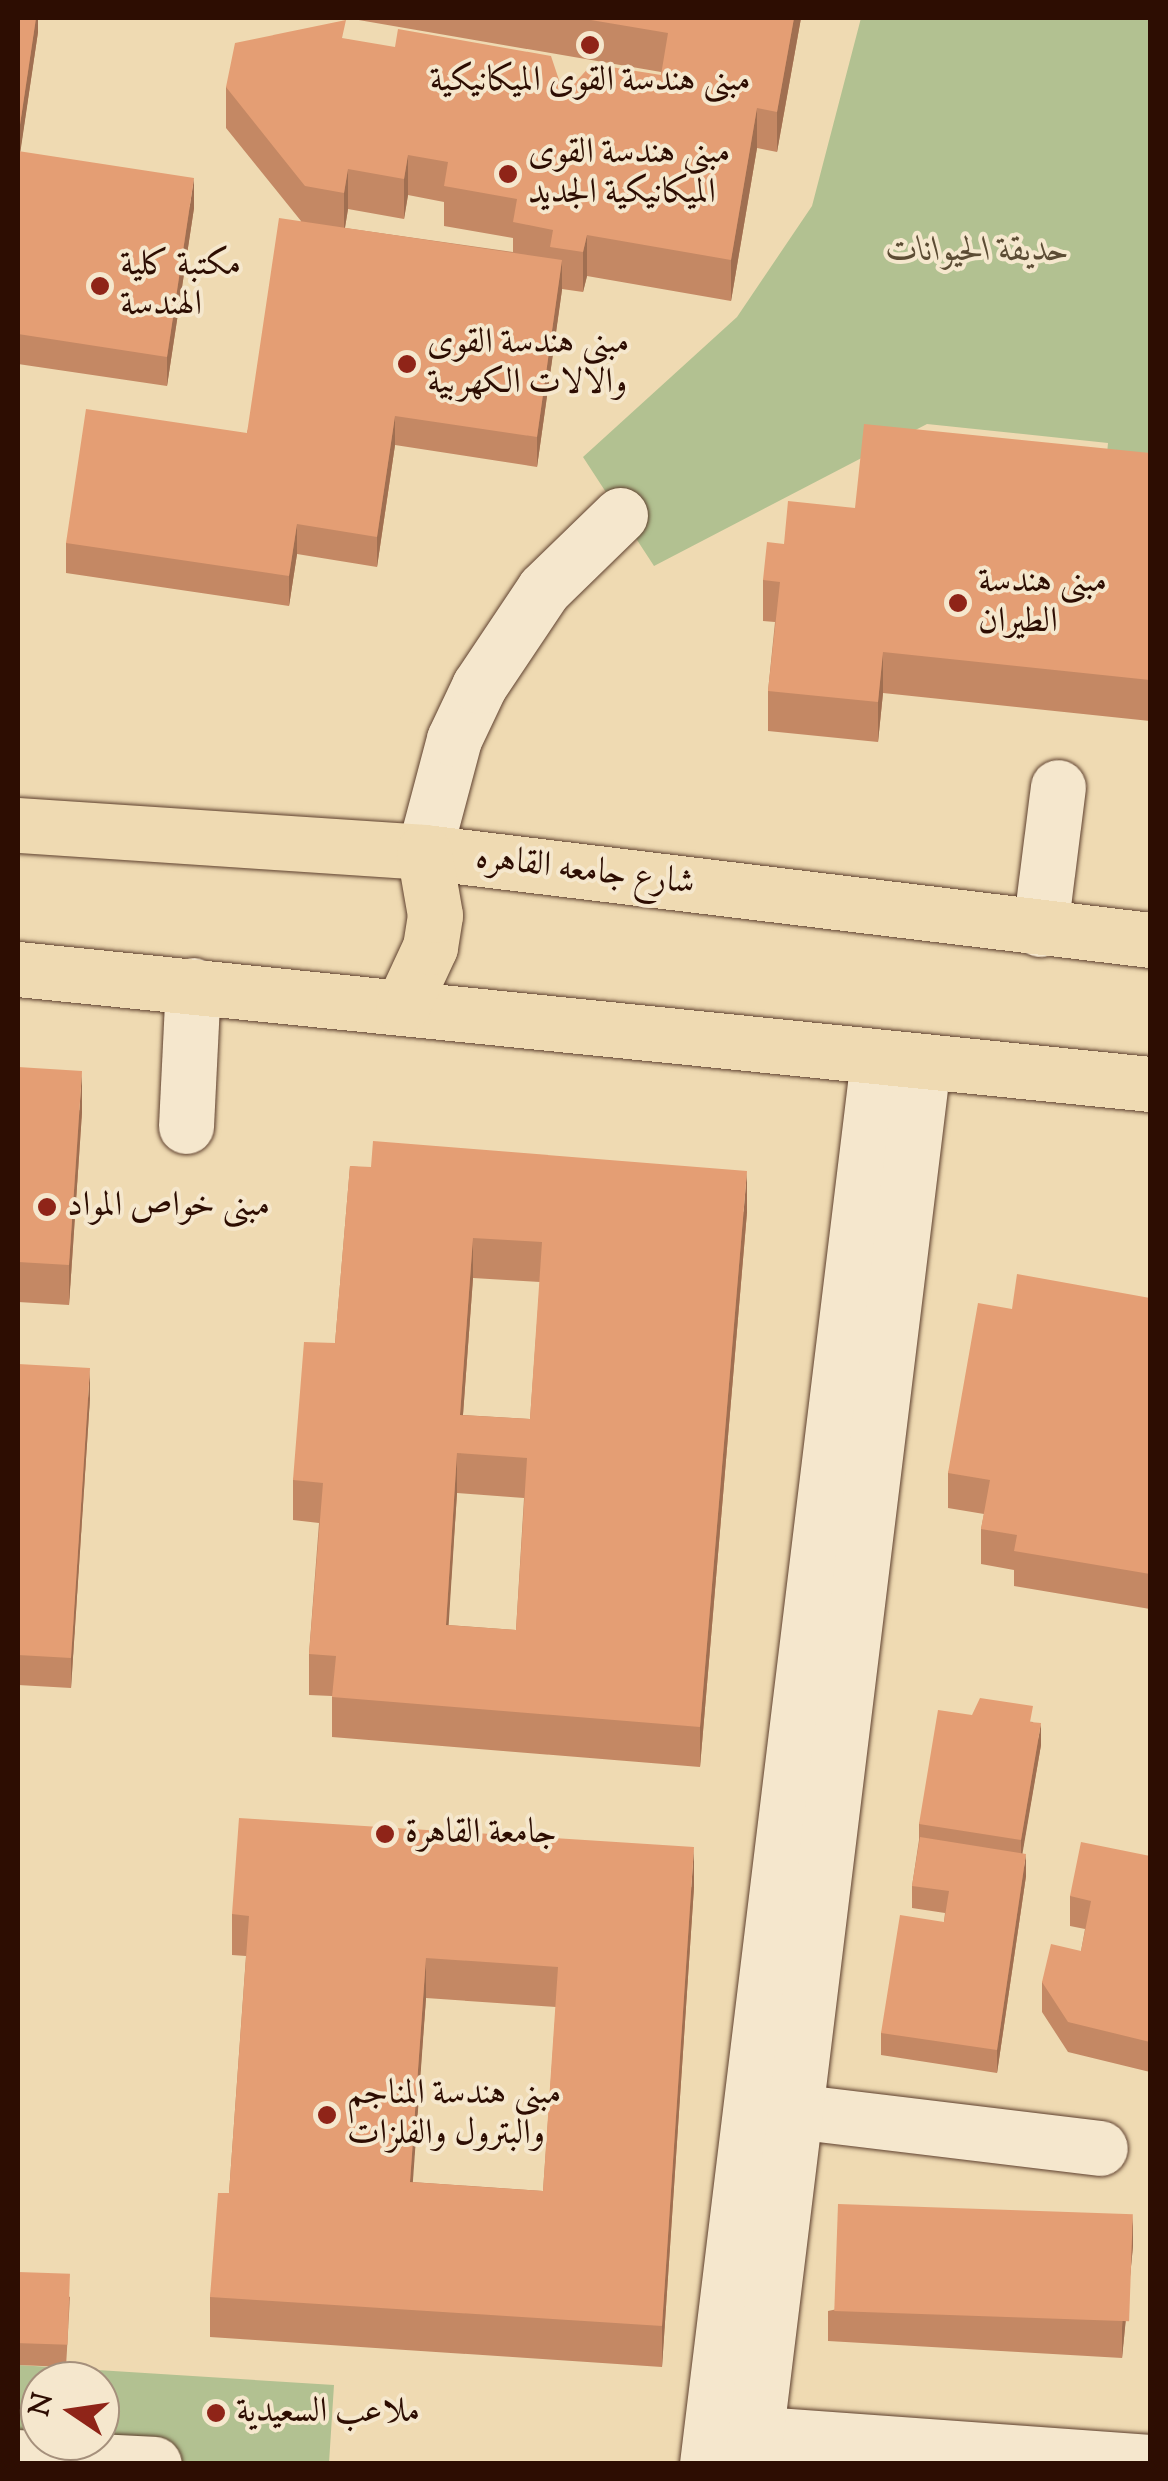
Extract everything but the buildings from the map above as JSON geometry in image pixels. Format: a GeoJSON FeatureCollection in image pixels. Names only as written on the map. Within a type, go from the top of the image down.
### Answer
{"type":"FeatureCollection","features":[{"type":"Feature","properties":{"kind":"main road","name":"شارع جامعه القاهره"},"geometry":{"type":"LineString","coordinates":[[18,825],[424,852],[1150,940]]}},
{"type":"Feature","properties":{"kind":"main road"},"geometry":{"type":"LineString","coordinates":[[403,1005],[424,962],[434,915],[424,852]]}},
{"type":"Feature","properties":{"kind":"main road"},"geometry":{"type":"LineString","coordinates":[[18,969],[403,1005],[900,1062],[1150,1084]]}},
{"type":"Feature","properties":{"kind":"lane"},"geometry":{"type":"LineString","coordinates":[[424,852],[454,739],[479,686],[544,589],[620,515]]}},
{"type":"Feature","properties":{"kind":"lane"},"geometry":{"type":"LineString","coordinates":[[1040,928],[1058,786]]}},
{"type":"Feature","properties":{"kind":"lane"},"geometry":{"type":"LineString","coordinates":[[186,1126],[193,985]]}},
{"type":"Feature","properties":{"kind":"lane"},"geometry":{"type":"LineString","coordinates":[[731,2448],[794,2111],[900,1062]]}},
{"type":"Feature","properties":{"kind":"lane"},"geometry":{"type":"LineString","coordinates":[[731,2448],[900,1062]]}},
{"type":"Feature","properties":{"kind":"lane"},"geometry":{"type":"LineString","coordinates":[[794,2111],[1100,2148]]}},
{"type":"Feature","properties":{"kind":"lane"},"geometry":{"type":"LineString","coordinates":[[731,2448],[1150,2462]]}},
{"type":"Feature","properties":{"kind":"lane"},"geometry":{"type":"LineString","coordinates":[[18,2457],[154,2464]]}},
{"type":"Feature","properties":{"kind":"green space","name":"حديقة الحيوانات"},"geometry":{"type":"Polygon","coordinates":[[[861,18],[1150,18],[1150,472],[1106,465],[1108,443],[927,424],[654,566],[583,457],[737,317],[812,206],[861,18]]]}},
{"type":"Feature","properties":{"kind":"green space","name":"ملاعب السعيدية"},"geometry":{"type":"Polygon","coordinates":[[[18,2365],[20,2461],[120,2461],[120,2371],[334,2385],[329,2463],[18,2464],[18,2365]]]}},
{"type":"Feature","properties":{"kind":"place","name":"مبنى هندسة القوى الميكانيكية"},"geometry":{"type":"Point","coordinates":[590,45]}},
{"type":"Feature","properties":{"kind":"place","name":"مبنى هندسة القوى الميكانيكية الجديد"},"geometry":{"type":"Point","coordinates":[508,174]}},
{"type":"Feature","properties":{"kind":"place","name":"مكتبة كلية الهندسة"},"geometry":{"type":"Point","coordinates":[100,286]}},
{"type":"Feature","properties":{"kind":"place","name":"مبنى هندسة القوى والالات الكهربية"},"geometry":{"type":"Point","coordinates":[407,364]}},
{"type":"Feature","properties":{"kind":"place","name":"مبنى هندسة الطيران"},"geometry":{"type":"Point","coordinates":[958,603]}},
{"type":"Feature","properties":{"kind":"place","name":"مبنى خواص المواد"},"geometry":{"type":"Point","coordinates":[47,1207]}},
{"type":"Feature","properties":{"kind":"place","name":"جامعة القاهرة"},"geometry":{"type":"Point","coordinates":[385,1834]}},
{"type":"Feature","properties":{"kind":"place","name":"مبنى هندسة المناجم والبترول والفلزات"},"geometry":{"type":"Point","coordinates":[327,2115]}},
{"type":"Feature","properties":{"kind":"place","name":"ملاعب السعيدية"},"geometry":{"type":"Point","coordinates":[216,2413]}}]}
